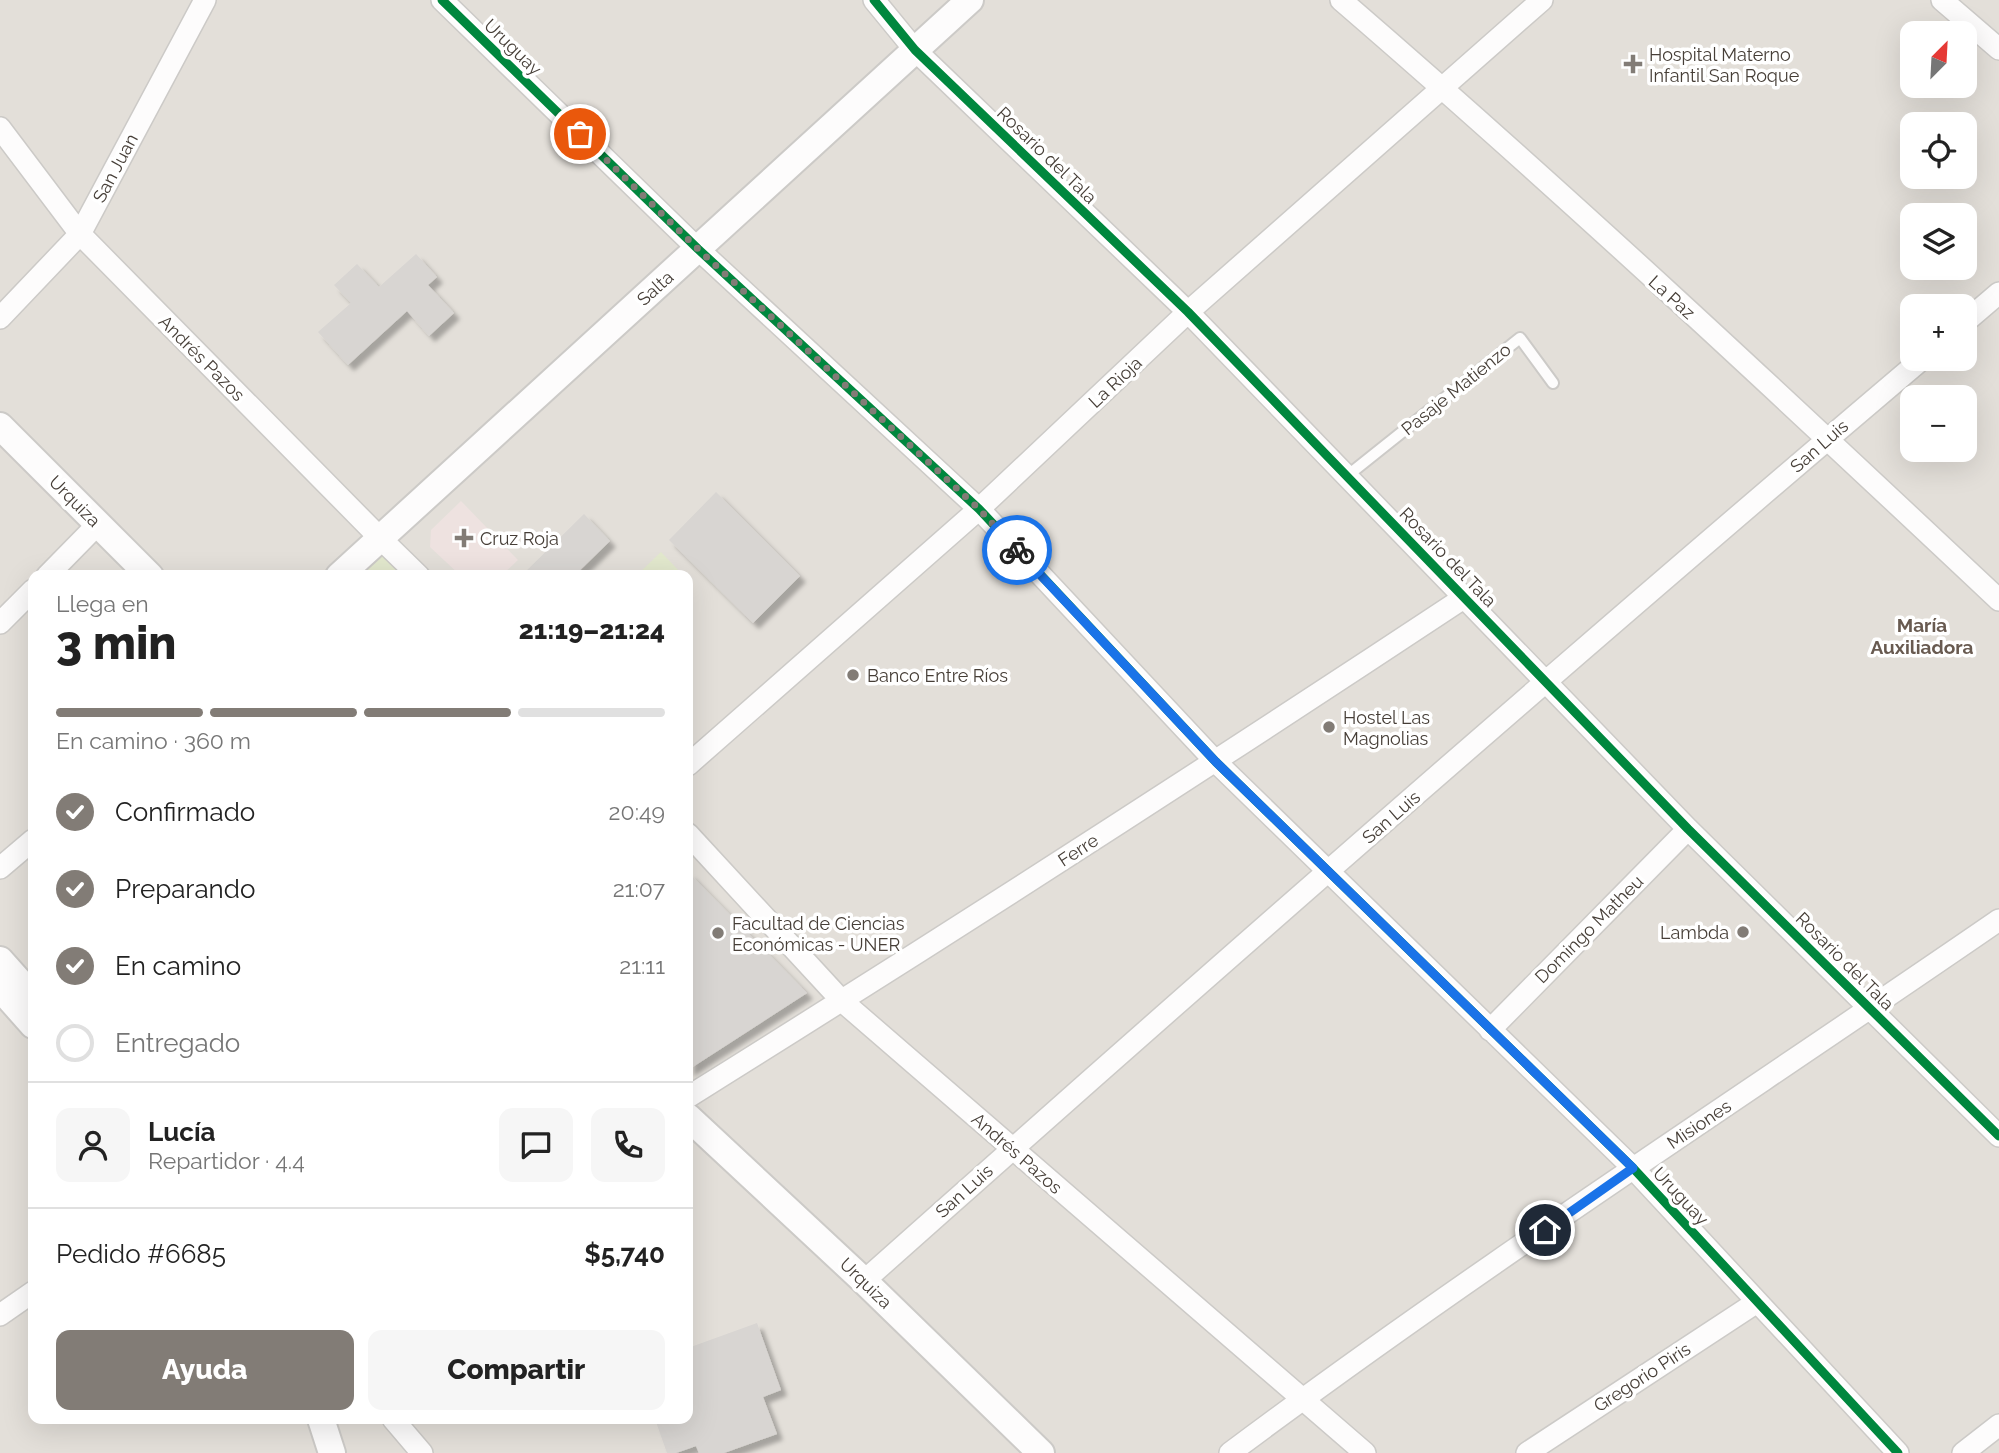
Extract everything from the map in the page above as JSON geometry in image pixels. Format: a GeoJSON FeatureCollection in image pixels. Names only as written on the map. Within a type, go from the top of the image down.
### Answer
{"type":"FeatureCollection","features":[{"type":"Feature","properties":{"kind":"street","name":"San Juan"},"geometry":{"type":"LineString","coordinates":[[0,318],[80,234],[205,0]]}},
{"type":"Feature","properties":{"kind":"street","name":"Uruguay"},"geometry":{"type":"LineString","coordinates":[[442,0],[698,249],[979,509],[1216,762],[1633,1168],[1898,1453]]}},
{"type":"Feature","properties":{"kind":"street","name":"Rosario del Tala"},"geometry":{"type":"LineString","coordinates":[[874,0],[915,50],[1188,312],[1688,829],[1999,1136]]}},
{"type":"Feature","properties":{"kind":"street","name":"Salta"},"geometry":{"type":"LineString","coordinates":[[346,570],[970,0]]}},
{"type":"Feature","properties":{"kind":"street","name":"La Paz"},"geometry":{"type":"LineString","coordinates":[[1341,0],[1443,88],[1999,600]]}},
{"type":"Feature","properties":{"kind":"street","name":"La Rioja"},"geometry":{"type":"LineString","coordinates":[[693,761],[979,509],[1188,312],[1542,0]]}},
{"type":"Feature","properties":{"kind":"street"},"geometry":{"type":"LineString","coordinates":[[1942,0],[1999,49]]}},
{"type":"Feature","properties":{"kind":"street","name":"Andrés Pazos"},"geometry":{"type":"LineString","coordinates":[[0,128],[80,234],[413,570]]}},
{"type":"Feature","properties":{"kind":"street"},"geometry":{"type":"LineString","coordinates":[[1977,312],[1999,293]]}},
{"type":"Feature","properties":{"kind":"street","name":"San Luis"},"geometry":{"type":"LineString","coordinates":[[864,1281],[1546,682],[1908,371]]}},
{"type":"Feature","properties":{"kind":"street","name":"Urquiza"},"geometry":{"type":"LineString","coordinates":[[0,426],[144,570]]}},
{"type":"Feature","properties":{"kind":"street"},"geometry":{"type":"LineString","coordinates":[[53,570],[98,524]]}},
{"type":"Feature","properties":{"kind":"street"},"geometry":{"type":"LineString","coordinates":[[0,623],[28,595]]}},
{"type":"Feature","properties":{"kind":"street","name":"Ferre"},"geometry":{"type":"LineString","coordinates":[[693,1094],[1216,762],[1465,597]]}},
{"type":"Feature","properties":{"kind":"street","name":"Domingo Matheu"},"geometry":{"type":"LineString","coordinates":[[1490,1030],[1688,829]]}},
{"type":"Feature","properties":{"kind":"street","name":"Andrés Pazos"},"geometry":{"type":"LineString","coordinates":[[693,839],[842,1001],[1365,1453]]}},
{"type":"Feature","properties":{"kind":"street"},"geometry":{"type":"LineString","coordinates":[[0,868],[28,844]]}},
{"type":"Feature","properties":{"kind":"street","name":"Misiones"},"geometry":{"type":"LineString","coordinates":[[1230,1453],[1302,1399],[1633,1168],[1999,920]]}},
{"type":"Feature","properties":{"kind":"street"},"geometry":{"type":"LineString","coordinates":[[0,960],[28,991]]}},
{"type":"Feature","properties":{"kind":"street"},"geometry":{"type":"LineString","coordinates":[[0,988],[28,1019]]}},
{"type":"Feature","properties":{"kind":"street","name":"Urquiza"},"geometry":{"type":"LineString","coordinates":[[693,1122],[864,1281],[1041,1453]]}},
{"type":"Feature","properties":{"kind":"street"},"geometry":{"type":"LineString","coordinates":[[0,1315],[28,1295]]}},
{"type":"Feature","properties":{"kind":"street","name":"Gregorio Piris"},"geometry":{"type":"LineString","coordinates":[[1527,1453],[1757,1302]]}},
{"type":"Feature","properties":{"kind":"street"},"geometry":{"type":"LineString","coordinates":[[323,1424],[332,1453]]}},
{"type":"Feature","properties":{"kind":"street"},"geometry":{"type":"LineString","coordinates":[[397,1424],[422,1453]]}},
{"type":"Feature","properties":{"kind":"street"},"geometry":{"type":"LineString","coordinates":[[1963,1453],[1999,1425]]}},
{"type":"Feature","properties":{"kind":"lane","name":"Pasaje Matienzo"},"geometry":{"type":"LineString","coordinates":[[1347,476],[1520,338],[1553,383]]}},
{"type":"Feature","properties":{"kind":"shaded area"},"geometry":{"type":"Polygon","coordinates":[[[0,0],[1999,0],[1999,1453],[0,1453],[0,0]]]}},
{"type":"Feature","properties":{"kind":"shaded area","name":"Cruz Roja"},"geometry":{"type":"Polygon","coordinates":[[[461,501],[518,560],[507,570],[455,570],[430,547],[431,530],[461,501]]]}},
{"type":"Feature","properties":{"kind":"green space"},"geometry":{"type":"Polygon","coordinates":[[[379,552],[397,570],[360,570],[379,552]]]}},
{"type":"Feature","properties":{"kind":"green space"},"geometry":{"type":"Polygon","coordinates":[[[661,552],[678,570],[642,570],[661,552]]]}},
{"type":"Feature","properties":{"kind":"building"},"geometry":{"type":"Polygon","coordinates":[[[416,254],[437,277],[428,285],[454,313],[429,336],[407,311],[348,365],[318,332],[351,303],[334,285],[357,264],[379,287],[416,254]]]}},
{"type":"Feature","properties":{"kind":"building"},"geometry":{"type":"Polygon","coordinates":[[[716,492],[800,576],[753,623],[669,540],[716,492]]]}},
{"type":"Feature","properties":{"kind":"building"},"geometry":{"type":"Polygon","coordinates":[[[584,514],[610,541],[580,570],[527,570],[584,514]]]}},
{"type":"Feature","properties":{"kind":"building","name":"Facultad de Ciencias Económicas - UNER"},"geometry":{"type":"Polygon","coordinates":[[[693,877],[807,993],[693,1067],[693,877]]]}},
{"type":"Feature","properties":{"kind":"building"},"geometry":{"type":"Polygon","coordinates":[[[757,1323],[781,1390],[763,1397],[777,1434],[724,1453],[699,1453],[696,1446],[676,1453],[667,1453],[657,1424],[693,1424],[693,1346],[757,1323]]]}},
{"type":"Feature","properties":{"kind":"cycle path"},"geometry":{"type":"LineString","coordinates":[[442,0],[698,249],[979,509],[1216,762],[1633,1168],[1898,1453]]}},
{"type":"Feature","properties":{"kind":"cycle path"},"geometry":{"type":"LineString","coordinates":[[874,0],[915,50],[1188,312],[1688,829],[1999,1136]]}},
{"type":"Feature","properties":{"kind":"way so far"},"geometry":{"type":"LineString","coordinates":[[580,134],[698,249],[979,509],[1017,550]]}},
{"type":"Feature","properties":{"kind":"place","name":"Hospital Materno Infantil San Roque"},"geometry":{"type":"Point","coordinates":[1633,64]}},
{"type":"Feature","properties":{"kind":"place","name":"Cruz Roja"},"geometry":{"type":"Point","coordinates":[464,538]}},
{"type":"Feature","properties":{"kind":"place","name":"Banco Entre Ríos"},"geometry":{"type":"Point","coordinates":[853,675]}},
{"type":"Feature","properties":{"kind":"place","name":"Hostel Las Magnolias"},"geometry":{"type":"Point","coordinates":[1329,727]}},
{"type":"Feature","properties":{"kind":"place","name":"Lambda"},"geometry":{"type":"Point","coordinates":[1743,932]}},
{"type":"Feature","properties":{"kind":"place","name":"Facultad de Ciencias Económicas - UNER"},"geometry":{"type":"Point","coordinates":[718,933]}},
{"type":"Feature","properties":{"kind":"district","name":"María Auxiliadora"},"geometry":{"type":"Point","coordinates":[1922,636]}},
{"type":"Feature","properties":{"kind":"route"},"geometry":{"type":"LineString","coordinates":[[1017,550],[1216,762],[1633,1168],[1545,1230]]}}]}
